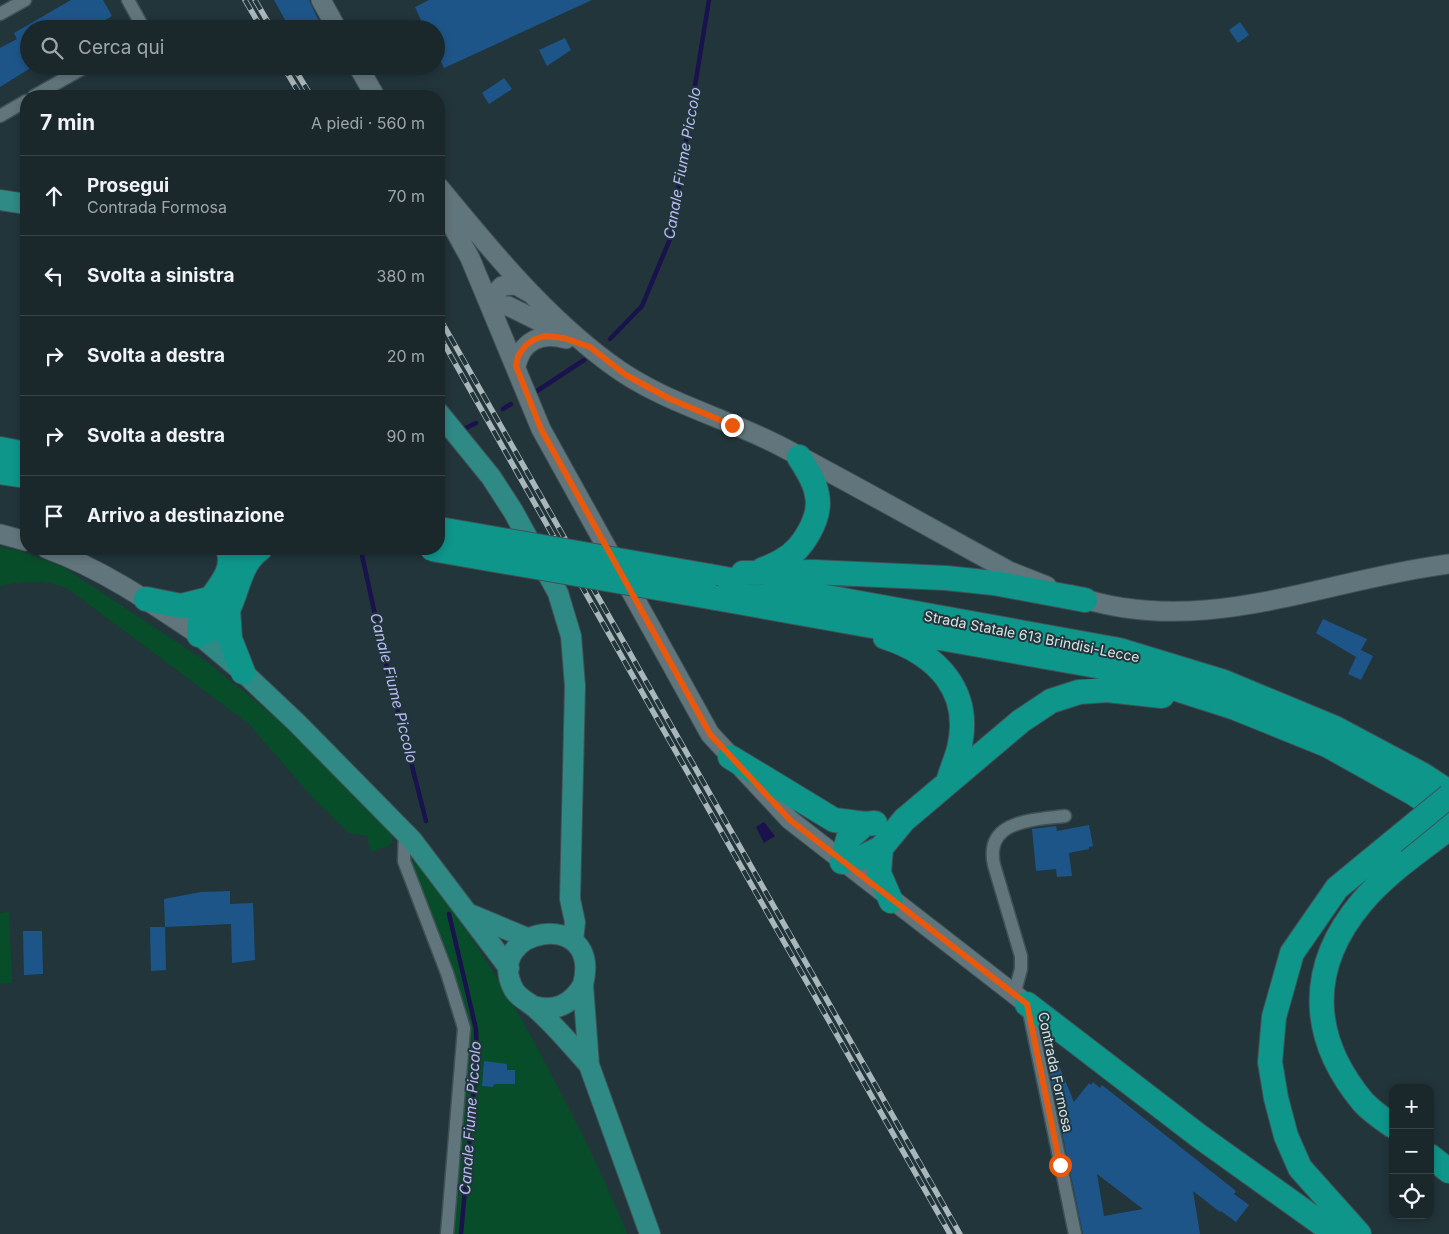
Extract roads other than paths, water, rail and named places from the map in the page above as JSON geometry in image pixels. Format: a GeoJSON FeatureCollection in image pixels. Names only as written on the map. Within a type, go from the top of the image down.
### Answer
{"type":"FeatureCollection","features":[{"type":"Feature","properties":{"kind":"highway"},"geometry":{"type":"LineString","coordinates":[[0,449],[20,453]]}},
{"type":"Feature","properties":{"kind":"highway"},"geometry":{"type":"LineString","coordinates":[[445,551],[713,587],[784,560],[804,540],[812,525],[818,505],[817,494],[799,456]]}},
{"type":"Feature","properties":{"kind":"highway"},"geometry":{"type":"LineString","coordinates":[[0,472],[20,475]]}},
{"type":"Feature","properties":{"kind":"highway"},"geometry":{"type":"LineString","coordinates":[[445,530],[713,587]]}},
{"type":"Feature","properties":{"kind":"highway"},"geometry":{"type":"LineString","coordinates":[[199,635],[216,625],[220,587],[228,572],[230,555]]}},
{"type":"Feature","properties":{"kind":"highway"},"geometry":{"type":"LineString","coordinates":[[218,604],[253,555]]}},
{"type":"Feature","properties":{"kind":"highway"},"geometry":{"type":"LineString","coordinates":[[759,571],[946,578],[994,583],[1085,600]]}},
{"type":"Feature","properties":{"kind":"highway","name":"Strada Statale 613 Brindisi-Lecce"},"geometry":{"type":"LineString","coordinates":[[713,587],[814,615],[1114,669],[1233,707],[1327,745],[1413,793],[1449,817]]}},
{"type":"Feature","properties":{"kind":"highway","name":"Strada Statale 613 Brindisi-Lecce"},"geometry":{"type":"LineString","coordinates":[[713,587],[1119,650],[1224,682],[1335,728],[1424,775],[1449,792]]}},
{"type":"Feature","properties":{"kind":"highway"},"geometry":{"type":"LineString","coordinates":[[146,599],[181,606],[218,604]]}},
{"type":"Feature","properties":{"kind":"highway"},"geometry":{"type":"LineString","coordinates":[[218,604],[243,672]]}},
{"type":"Feature","properties":{"kind":"highway"},"geometry":{"type":"LineString","coordinates":[[814,615],[906,644],[934,662],[953,685],[962,717],[959,748],[948,782]]}},
{"type":"Feature","properties":{"kind":"highway"},"geometry":{"type":"LineString","coordinates":[[865,824],[848,839],[842,862],[863,857],[881,848],[904,820],[1021,721],[1051,701],[1079,692],[1107,690],[1154,694],[1197,704],[1233,707]]}},
{"type":"Feature","properties":{"kind":"highway"},"geometry":{"type":"LineString","coordinates":[[730,757],[834,820],[865,824],[904,820]]}},
{"type":"Feature","properties":{"kind":"highway"},"geometry":{"type":"LineString","coordinates":[[1358,1234],[1300,1168],[1286,1136],[1276,1098],[1270,1062],[1274,1017],[1292,952],[1337,888],[1449,796]]}},
{"type":"Feature","properties":{"kind":"highway"},"geometry":{"type":"LineString","coordinates":[[1389,1123],[1364,1104],[1341,1072],[1329,1049],[1321,996],[1325,965],[1336,939],[1363,900],[1381,882],[1449,828]]}},
{"type":"Feature","properties":{"kind":"highway"},"geometry":{"type":"LineString","coordinates":[[881,848],[879,873],[891,900]]}},
{"type":"Feature","properties":{"kind":"highway"},"geometry":{"type":"LineString","coordinates":[[1021,1000],[1199,1136],[1336,1234]]}},
{"type":"Feature","properties":{"kind":"highway"},"geometry":{"type":"LineString","coordinates":[[1434,1159],[1449,1171]]}},
{"type":"Feature","properties":{"kind":"main road"},"geometry":{"type":"LineString","coordinates":[[321,0],[332,20]]}},
{"type":"Feature","properties":{"kind":"main road"},"geometry":{"type":"LineString","coordinates":[[363,75],[372,90]]}},
{"type":"Feature","properties":{"kind":"main road"},"geometry":{"type":"LineString","coordinates":[[445,194],[533,295],[590,347],[626,375],[670,399],[747,431],[799,456],[1010,571],[1085,600],[1115,608],[1162,613],[1224,610],[1412,568],[1449,564]]}},
{"type":"Feature","properties":{"kind":"main road"},"geometry":{"type":"LineString","coordinates":[[0,200],[20,203]]}},
{"type":"Feature","properties":{"kind":"main road"},"geometry":{"type":"LineString","coordinates":[[445,213],[470,258],[492,305],[541,429],[710,734],[790,820],[1021,1000]]}},
{"type":"Feature","properties":{"kind":"main road"},"geometry":{"type":"LineString","coordinates":[[492,305],[494,294],[502,286],[516,285],[533,295]]}},
{"type":"Feature","properties":{"kind":"main road"},"geometry":{"type":"LineString","coordinates":[[492,305],[508,306],[590,347]]}},
{"type":"Feature","properties":{"kind":"main road"},"geometry":{"type":"LineString","coordinates":[[516,366],[518,356],[526,345],[545,336],[564,338],[590,347]]}},
{"type":"Feature","properties":{"kind":"main road"},"geometry":{"type":"LineString","coordinates":[[445,421],[504,496],[558,593],[571,636],[575,686],[570,899],[575,922],[573,941]]}},
{"type":"Feature","properties":{"kind":"main road"},"geometry":{"type":"LineString","coordinates":[[445,426],[468,450]]}},
{"type":"Feature","properties":{"kind":"main road"},"geometry":{"type":"LineString","coordinates":[[0,534],[20,540]]}},
{"type":"Feature","properties":{"kind":"main road"},"geometry":{"type":"LineString","coordinates":[[64,555],[81,561],[146,599],[199,635],[243,672],[297,723],[405,832],[509,968]]}},
{"type":"Feature","properties":{"kind":"main road"},"geometry":{"type":"LineString","coordinates":[[470,915],[527,938]]}},
{"type":"Feature","properties":{"kind":"main road"},"geometry":{"type":"LineString","coordinates":[[551,932],[573,941],[581,951],[585,962],[586,974],[583,986],[577,996],[568,1004],[557,1008],[545,1009],[533,1006],[522,1000],[510,980],[509,968],[515,951],[527,938],[551,932]]}},
{"type":"Feature","properties":{"kind":"main road"},"geometry":{"type":"LineString","coordinates":[[583,986],[589,1065],[650,1234]]}},
{"type":"Feature","properties":{"kind":"main road"},"geometry":{"type":"LineString","coordinates":[[533,1006],[589,1065]]}},
{"type":"Feature","properties":{"kind":"street"},"geometry":{"type":"LineString","coordinates":[[0,14],[25,0]]}},
{"type":"Feature","properties":{"kind":"street"},"geometry":{"type":"LineString","coordinates":[[128,0],[139,20]]}},
{"type":"Feature","properties":{"kind":"street"},"geometry":{"type":"LineString","coordinates":[[44,90],[70,75]]}},
{"type":"Feature","properties":{"kind":"street"},"geometry":{"type":"LineString","coordinates":[[0,116],[20,104]]}},
{"type":"Feature","properties":{"kind":"street"},"geometry":{"type":"LineString","coordinates":[[1021,1000],[1021,956],[994,865],[991,852],[993,841],[998,834],[1025,822],[1065,816]]}},
{"type":"Feature","properties":{"kind":"street"},"geometry":{"type":"LineString","coordinates":[[405,832],[404,861],[447,973],[464,1028],[447,1234]]}},
{"type":"Feature","properties":{"kind":"street","name":"Contrada Formosa"},"geometry":{"type":"LineString","coordinates":[[1021,1000],[1075,1234]]}},
{"type":"Feature","properties":{"kind":"waterway","name":"Canale Fiume Piccolo"},"geometry":{"type":"LineString","coordinates":[[610,339],[642,306],[670,239],[709,0]]}},
{"type":"Feature","properties":{"kind":"waterway","name":"Canale Fiume Piccolo"},"geometry":{"type":"LineString","coordinates":[[537,391],[584,360]]}},
{"type":"Feature","properties":{"kind":"waterway","name":"Canale Fiume Piccolo"},"geometry":{"type":"LineString","coordinates":[[503,409],[511,404]]}},
{"type":"Feature","properties":{"kind":"waterway","name":"Canale Fiume Piccolo"},"geometry":{"type":"LineString","coordinates":[[466,428],[476,423]]}},
{"type":"Feature","properties":{"kind":"waterway","name":"Canale Fiume Piccolo"},"geometry":{"type":"LineString","coordinates":[[362,555],[384,656],[426,821]]}},
{"type":"Feature","properties":{"kind":"waterway","name":"Canale Fiume Piccolo"},"geometry":{"type":"LineString","coordinates":[[449,914],[476,1029],[477,1054],[461,1234]]}},
{"type":"Feature","properties":{"kind":"railway"},"geometry":{"type":"LineString","coordinates":[[245,0],[257,20]]}},
{"type":"Feature","properties":{"kind":"railway"},"geometry":{"type":"LineString","coordinates":[[255,0],[267,20]]}},
{"type":"Feature","properties":{"kind":"railway"},"geometry":{"type":"LineString","coordinates":[[288,75],[297,90]]}},
{"type":"Feature","properties":{"kind":"railway"},"geometry":{"type":"LineString","coordinates":[[298,75],[307,90]]}},
{"type":"Feature","properties":{"kind":"railway"},"geometry":{"type":"LineString","coordinates":[[445,328],[960,1234]]}},
{"type":"Feature","properties":{"kind":"railway"},"geometry":{"type":"LineString","coordinates":[[445,346],[950,1234]]}}]}
